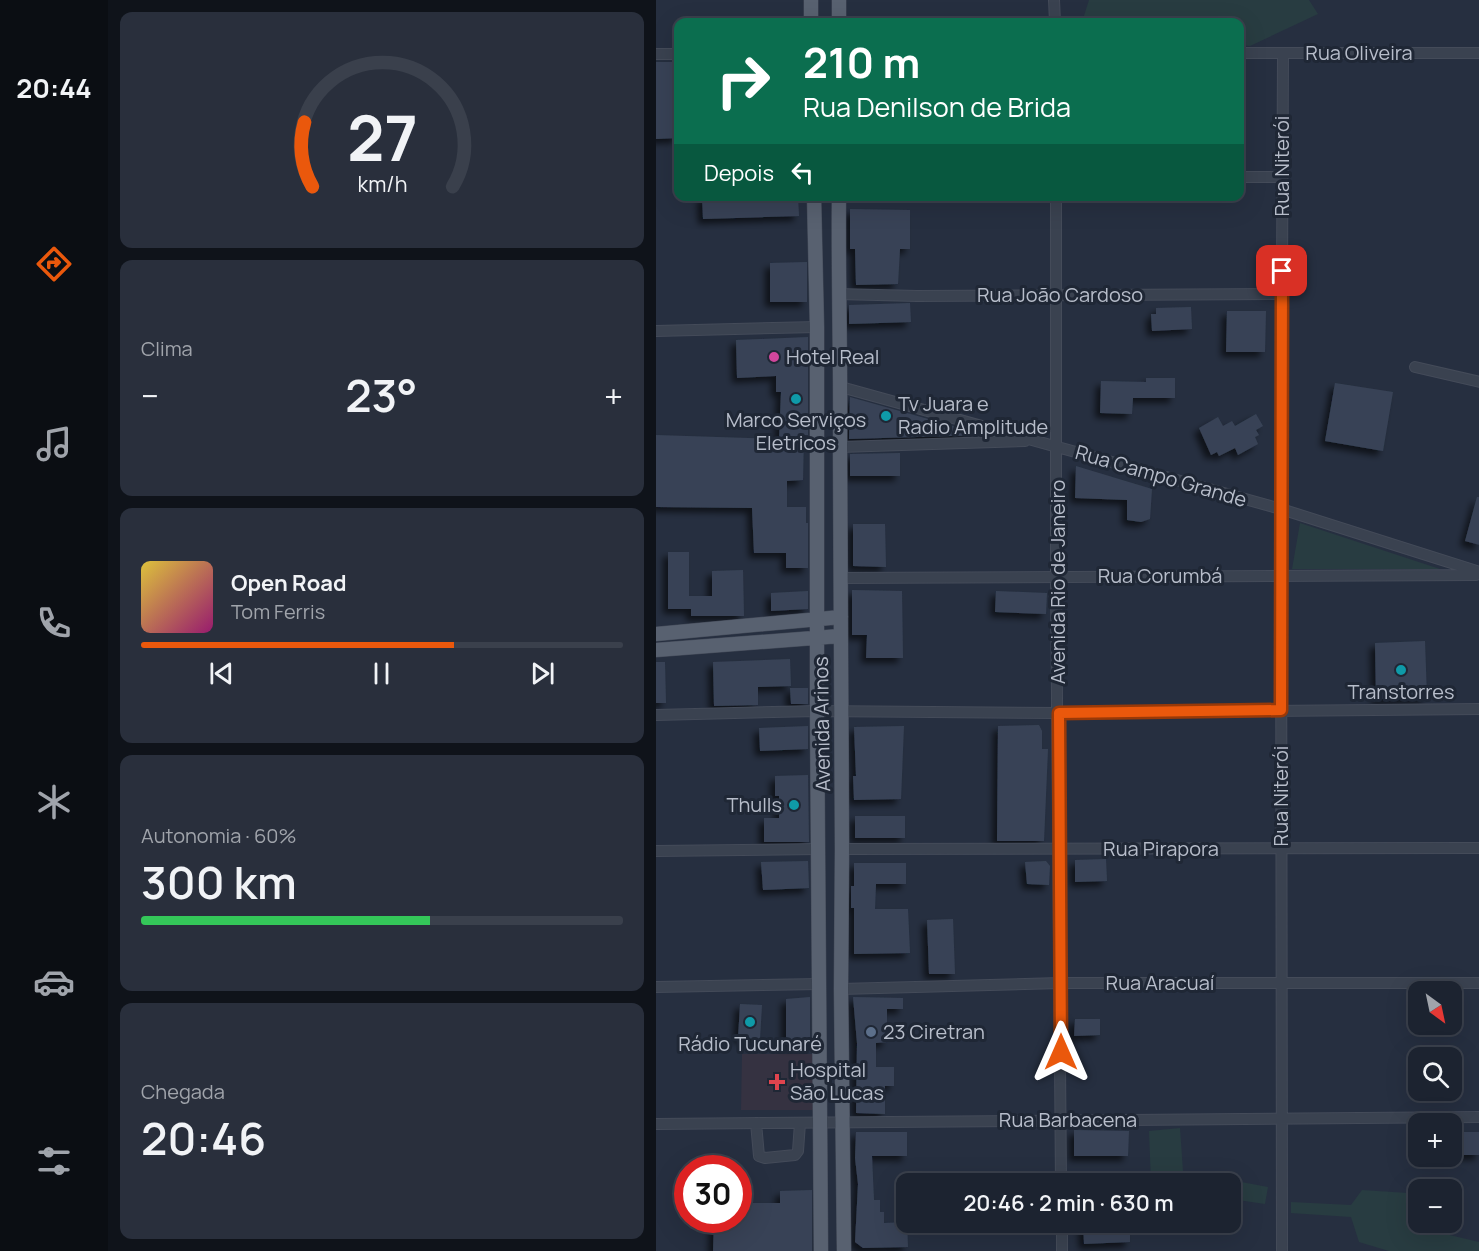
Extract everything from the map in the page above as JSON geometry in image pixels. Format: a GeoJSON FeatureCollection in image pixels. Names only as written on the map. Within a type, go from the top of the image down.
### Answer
{"type":"FeatureCollection","features":[{"type":"Feature","properties":{"kind":"main road"},"geometry":{"type":"LineString","coordinates":[[811,0],[812,18]]}},
{"type":"Feature","properties":{"kind":"main road"},"geometry":{"type":"LineString","coordinates":[[839,0],[839,18]]}},
{"type":"Feature","properties":{"kind":"main road","name":"Avenida Arinos"},"geometry":{"type":"LineString","coordinates":[[814,201],[817,327],[821,1251]]}},
{"type":"Feature","properties":{"kind":"main road","name":"Avenida Arinos"},"geometry":{"type":"LineString","coordinates":[[839,201],[844,1251]]}},
{"type":"Feature","properties":{"kind":"main road"},"geometry":{"type":"LineString","coordinates":[[656,634],[840,617]]}},
{"type":"Feature","properties":{"kind":"main road"},"geometry":{"type":"LineString","coordinates":[[726,627],[727,645]]}},
{"type":"Feature","properties":{"kind":"main road"},"geometry":{"type":"LineString","coordinates":[[656,650],[840,636]]}},
{"type":"Feature","properties":{"kind":"street"},"geometry":{"type":"LineString","coordinates":[[1054,0],[1055,18]]}},
{"type":"Feature","properties":{"kind":"street","name":"Rua Oliveira"},"geometry":{"type":"LineString","coordinates":[[1244,53],[1480,53]]}},
{"type":"Feature","properties":{"kind":"street","name":"Rua Niterói"},"geometry":{"type":"LineString","coordinates":[[1282,1251],[1283,53]]}},
{"type":"Feature","properties":{"kind":"street"},"geometry":{"type":"LineString","coordinates":[[656,54],[674,54]]}},
{"type":"Feature","properties":{"kind":"street"},"geometry":{"type":"LineString","coordinates":[[1244,177],[1282,177]]}},
{"type":"Feature","properties":{"kind":"street","name":"Avenida Rio de Janeiro"},"geometry":{"type":"LineString","coordinates":[[1056,201],[1056,576],[1059,713],[1061,1173]]}},
{"type":"Feature","properties":{"kind":"street","name":"Rua João Cardoso"},"geometry":{"type":"LineString","coordinates":[[838,294],[917,296],[1282,294]]}},
{"type":"Feature","properties":{"kind":"street"},"geometry":{"type":"LineString","coordinates":[[656,331],[817,327]]}},
{"type":"Feature","properties":{"kind":"street"},"geometry":{"type":"LineString","coordinates":[[1415,367],[1480,382]]}},
{"type":"Feature","properties":{"kind":"street","name":"Rua Campo Grande"},"geometry":{"type":"LineString","coordinates":[[841,387],[1281,509],[1480,574]]}},
{"type":"Feature","properties":{"kind":"street"},"geometry":{"type":"LineString","coordinates":[[839,447],[1035,441]]}},
{"type":"Feature","properties":{"kind":"street","name":"Rua Corumbá"},"geometry":{"type":"LineString","coordinates":[[841,578],[1480,574]]}},
{"type":"Feature","properties":{"kind":"street"},"geometry":{"type":"LineString","coordinates":[[656,715],[817,711],[1059,713],[1480,709]]}},
{"type":"Feature","properties":{"kind":"street","name":"Rua Pirapora"},"geometry":{"type":"LineString","coordinates":[[842,849],[1480,848]]}},
{"type":"Feature","properties":{"kind":"street"},"geometry":{"type":"LineString","coordinates":[[656,851],[818,849]]}},
{"type":"Feature","properties":{"kind":"street","name":"Rua Aracuaí"},"geometry":{"type":"LineString","coordinates":[[841,989],[1060,984],[1480,983]]}},
{"type":"Feature","properties":{"kind":"street"},"geometry":{"type":"LineString","coordinates":[[656,987],[819,984]]}},
{"type":"Feature","properties":{"kind":"street","name":"Rua Barbacena"},"geometry":{"type":"LineString","coordinates":[[656,1124],[1480,1117]]}},
{"type":"Feature","properties":{"kind":"street"},"geometry":{"type":"LineString","coordinates":[[756,1123],[759,1156],[765,1158],[795,1155],[798,1151],[800,1123]]}},
{"type":"Feature","properties":{"kind":"street"},"geometry":{"type":"LineString","coordinates":[[1062,1233],[1062,1251]]}},
{"type":"Feature","properties":{"kind":"shaded area","name":"Hospital São Lucas"},"geometry":{"type":"Polygon","coordinates":[[[742,1054],[813,1054],[813,1110],[741,1110],[742,1054]]]}},
{"type":"Feature","properties":{"kind":"green space"},"geometry":{"type":"Polygon","coordinates":[[[1089,0],[1309,0],[1318,14],[1250,46],[1244,45],[1244,18],[1083,18],[1089,0]]]}},
{"type":"Feature","properties":{"kind":"green space"},"geometry":{"type":"Polygon","coordinates":[[[1300,523],[1440,569],[1292,569],[1300,523]]]}},
{"type":"Feature","properties":{"kind":"green space"},"geometry":{"type":"Polygon","coordinates":[[[1180,1128],[1183,1171],[1194,1173],[1151,1173],[1149,1131],[1180,1128]]]}},
{"type":"Feature","properties":{"kind":"green space"},"geometry":{"type":"Polygon","coordinates":[[[1241,1182],[1268,1187],[1265,1204],[1241,1200],[1241,1182]]]}},
{"type":"Feature","properties":{"kind":"green space"},"geometry":{"type":"Polygon","coordinates":[[[1362,1190],[1408,1193],[1406,1207],[1408,1233],[1441,1233],[1479,1242],[1479,1251],[1389,1251],[1359,1242],[1351,1217],[1291,1213],[1291,1202],[1351,1205],[1362,1190]]]}},
{"type":"Feature","properties":{"kind":"building"},"geometry":{"type":"Polygon","coordinates":[[[656,62],[674,62],[674,138],[656,139],[656,62]]]}},
{"type":"Feature","properties":{"kind":"building"},"geometry":{"type":"Polygon","coordinates":[[[702,201],[798,201],[799,216],[703,219],[702,201]]]}},
{"type":"Feature","properties":{"kind":"building"},"geometry":{"type":"Polygon","coordinates":[[[850,209],[910,210],[910,249],[900,249],[898,284],[856,285],[855,249],[850,249],[850,209]]]}},
{"type":"Feature","properties":{"kind":"building"},"geometry":{"type":"Polygon","coordinates":[[[807,262],[807,302],[770,302],[770,263],[807,262]]]}},
{"type":"Feature","properties":{"kind":"building"},"geometry":{"type":"Polygon","coordinates":[[[910,303],[911,322],[849,324],[849,305],[910,303]]]}},
{"type":"Feature","properties":{"kind":"building"},"geometry":{"type":"Polygon","coordinates":[[[1191,307],[1192,329],[1152,331],[1151,314],[1156,314],[1156,308],[1191,307]]]}},
{"type":"Feature","properties":{"kind":"building"},"geometry":{"type":"Polygon","coordinates":[[[1227,311],[1266,311],[1265,352],[1226,352],[1227,311]]]}},
{"type":"Feature","properties":{"kind":"building"},"geometry":{"type":"Polygon","coordinates":[[[808,337],[808,435],[804,435],[803,480],[787,481],[787,507],[806,507],[808,568],[786,568],[786,553],[754,553],[752,508],[656,507],[656,435],[779,439],[781,392],[776,392],[776,376],[737,378],[736,340],[808,337]]]}},
{"type":"Feature","properties":{"kind":"building"},"geometry":{"type":"Polygon","coordinates":[[[1146,378],[1175,378],[1175,398],[1133,398],[1132,414],[1100,413],[1101,381],[1146,382],[1146,378]]]}},
{"type":"Feature","properties":{"kind":"building"},"geometry":{"type":"Polygon","coordinates":[[[1335,383],[1393,392],[1383,451],[1325,441],[1335,383]]]}},
{"type":"Feature","properties":{"kind":"building","name":"Tv Juara e Radio Amplitude"},"geometry":{"type":"Polygon","coordinates":[[[850,397],[985,435],[849,439],[850,397]]]}},
{"type":"Feature","properties":{"kind":"building"},"geometry":{"type":"Polygon","coordinates":[[[1256,414],[1263,426],[1256,430],[1259,435],[1255,437],[1258,444],[1238,455],[1235,448],[1219,456],[1217,452],[1211,455],[1199,428],[1218,417],[1223,426],[1232,421],[1235,426],[1256,414]]]}},
{"type":"Feature","properties":{"kind":"building"},"geometry":{"type":"Polygon","coordinates":[[[900,453],[900,476],[850,476],[850,454],[900,453]]]}},
{"type":"Feature","properties":{"kind":"building"},"geometry":{"type":"Polygon","coordinates":[[[1076,466],[1152,489],[1150,519],[1141,522],[1127,520],[1127,500],[1075,498],[1076,466]]]}},
{"type":"Feature","properties":{"kind":"building"},"geometry":{"type":"Polygon","coordinates":[[[1477,497],[1480,497],[1480,545],[1465,541],[1477,497]]]}},
{"type":"Feature","properties":{"kind":"building"},"geometry":{"type":"Polygon","coordinates":[[[853,524],[885,524],[886,567],[853,566],[853,524]]]}},
{"type":"Feature","properties":{"kind":"building"},"geometry":{"type":"Polygon","coordinates":[[[668,552],[689,552],[689,596],[712,596],[712,571],[743,570],[744,616],[691,616],[691,609],[668,609],[668,552]]]}},
{"type":"Feature","properties":{"kind":"building"},"geometry":{"type":"Polygon","coordinates":[[[852,590],[902,591],[903,658],[866,658],[867,635],[852,635],[852,590]]]}},
{"type":"Feature","properties":{"kind":"building"},"geometry":{"type":"Polygon","coordinates":[[[808,591],[808,609],[771,611],[771,593],[808,591]]]}},
{"type":"Feature","properties":{"kind":"building"},"geometry":{"type":"Polygon","coordinates":[[[996,591],[1047,593],[1046,614],[995,612],[996,591]]]}},
{"type":"Feature","properties":{"kind":"building","name":"Transtorres"},"geometry":{"type":"Polygon","coordinates":[[[1425,641],[1427,698],[1376,699],[1375,643],[1425,641]]]}},
{"type":"Feature","properties":{"kind":"building"},"geometry":{"type":"Polygon","coordinates":[[[790,659],[791,686],[758,687],[758,705],[714,706],[713,662],[790,659]]]}},
{"type":"Feature","properties":{"kind":"building"},"geometry":{"type":"Polygon","coordinates":[[[656,662],[665,662],[666,703],[656,703],[656,662]]]}},
{"type":"Feature","properties":{"kind":"building"},"geometry":{"type":"Polygon","coordinates":[[[790,688],[808,688],[808,704],[791,704],[790,688]]]}},
{"type":"Feature","properties":{"kind":"building"},"geometry":{"type":"Polygon","coordinates":[[[1039,725],[1042,731],[1042,749],[1048,749],[1044,841],[997,841],[998,726],[1039,725]]]}},
{"type":"Feature","properties":{"kind":"building"},"geometry":{"type":"Polygon","coordinates":[[[808,726],[808,749],[760,751],[759,728],[808,726]]]}},
{"type":"Feature","properties":{"kind":"building"},"geometry":{"type":"Polygon","coordinates":[[[904,726],[901,799],[854,800],[853,776],[856,776],[854,727],[904,726]]]}},
{"type":"Feature","properties":{"kind":"building"},"geometry":{"type":"Polygon","coordinates":[[[808,775],[809,842],[764,842],[764,818],[779,818],[779,796],[775,796],[775,776],[808,775]]]}},
{"type":"Feature","properties":{"kind":"building"},"geometry":{"type":"Polygon","coordinates":[[[855,816],[905,816],[905,838],[855,838],[855,816]]]}},
{"type":"Feature","properties":{"kind":"building"},"geometry":{"type":"Polygon","coordinates":[[[1106,859],[1107,881],[1075,882],[1075,860],[1106,859]]]}},
{"type":"Feature","properties":{"kind":"building"},"geometry":{"type":"Polygon","coordinates":[[[808,861],[809,888],[763,890],[761,862],[808,861]]]}},
{"type":"Feature","properties":{"kind":"building"},"geometry":{"type":"Polygon","coordinates":[[[1046,861],[1050,866],[1049,885],[1027,884],[1025,862],[1046,861]]]}},
{"type":"Feature","properties":{"kind":"building"},"geometry":{"type":"Polygon","coordinates":[[[854,863],[906,863],[906,884],[876,884],[875,909],[908,909],[910,953],[854,954],[854,908],[851,908],[851,886],[854,886],[854,863]]]}},
{"type":"Feature","properties":{"kind":"building"},"geometry":{"type":"Polygon","coordinates":[[[953,919],[955,974],[929,974],[927,920],[953,919]]]}},
{"type":"Feature","properties":{"kind":"building"},"geometry":{"type":"Polygon","coordinates":[[[810,997],[810,1044],[786,1045],[786,999],[810,997]]]}},
{"type":"Feature","properties":{"kind":"building"},"geometry":{"type":"Polygon","coordinates":[[[853,997],[903,998],[903,1009],[887,1009],[887,1042],[876,1043],[876,1067],[894,1067],[894,1086],[885,1086],[885,1114],[856,1113],[857,1043],[853,997]]]}},
{"type":"Feature","properties":{"kind":"building","name":"Rádio Tucunaré"},"geometry":{"type":"Polygon","coordinates":[[[740,1004],[762,1005],[760,1039],[738,1038],[740,1004]]]}},
{"type":"Feature","properties":{"kind":"building"},"geometry":{"type":"Polygon","coordinates":[[[1075,1019],[1100,1019],[1100,1035],[1074,1036],[1075,1019]]]}},
{"type":"Feature","properties":{"kind":"building"},"geometry":{"type":"Polygon","coordinates":[[[1074,1130],[1129,1131],[1128,1156],[1074,1156],[1074,1130]]]}},
{"type":"Feature","properties":{"kind":"building"},"geometry":{"type":"Polygon","coordinates":[[[856,1132],[907,1132],[907,1156],[872,1156],[874,1200],[880,1200],[880,1212],[884,1212],[884,1223],[896,1222],[896,1233],[907,1233],[908,1247],[863,1248],[855,1242],[858,1184],[855,1158],[856,1132]]]}},
{"type":"Feature","properties":{"kind":"building"},"geometry":{"type":"Polygon","coordinates":[[[1462,1132],[1480,1132],[1480,1155],[1462,1155],[1462,1132]]]}},
{"type":"Feature","properties":{"kind":"building"},"geometry":{"type":"Polygon","coordinates":[[[812,1190],[812,1251],[713,1251],[714,1233],[752,1233],[752,1203],[780,1203],[780,1191],[812,1190]]]}},
{"type":"Feature","properties":{"kind":"building"},"geometry":{"type":"Polygon","coordinates":[[[1084,1233],[1130,1233],[1130,1242],[1084,1244],[1084,1233]]]}},
{"type":"Feature","properties":{"kind":"place","name":"Hotel Real"},"geometry":{"type":"Point","coordinates":[774,357]}},
{"type":"Feature","properties":{"kind":"place","name":"Marco Serviços Eletricos"},"geometry":{"type":"Point","coordinates":[796,399]}},
{"type":"Feature","properties":{"kind":"place","name":"Tv Juara e Radio Amplitude"},"geometry":{"type":"Point","coordinates":[886,416]}},
{"type":"Feature","properties":{"kind":"place","name":"Transtorres"},"geometry":{"type":"Point","coordinates":[1401,670]}},
{"type":"Feature","properties":{"kind":"place","name":"Thulls"},"geometry":{"type":"Point","coordinates":[794,805]}},
{"type":"Feature","properties":{"kind":"place","name":"Rádio Tucunaré"},"geometry":{"type":"Point","coordinates":[750,1022]}},
{"type":"Feature","properties":{"kind":"place","name":"23 Ciretran"},"geometry":{"type":"Point","coordinates":[871,1032]}},
{"type":"Feature","properties":{"kind":"place","name":"Hospital São Lucas"},"geometry":{"type":"Point","coordinates":[777,1082]}},
{"type":"Feature","properties":{"kind":"route"},"geometry":{"type":"LineString","coordinates":[[1061,1052],[1059,713],[1281,710],[1282,271]]}}]}
